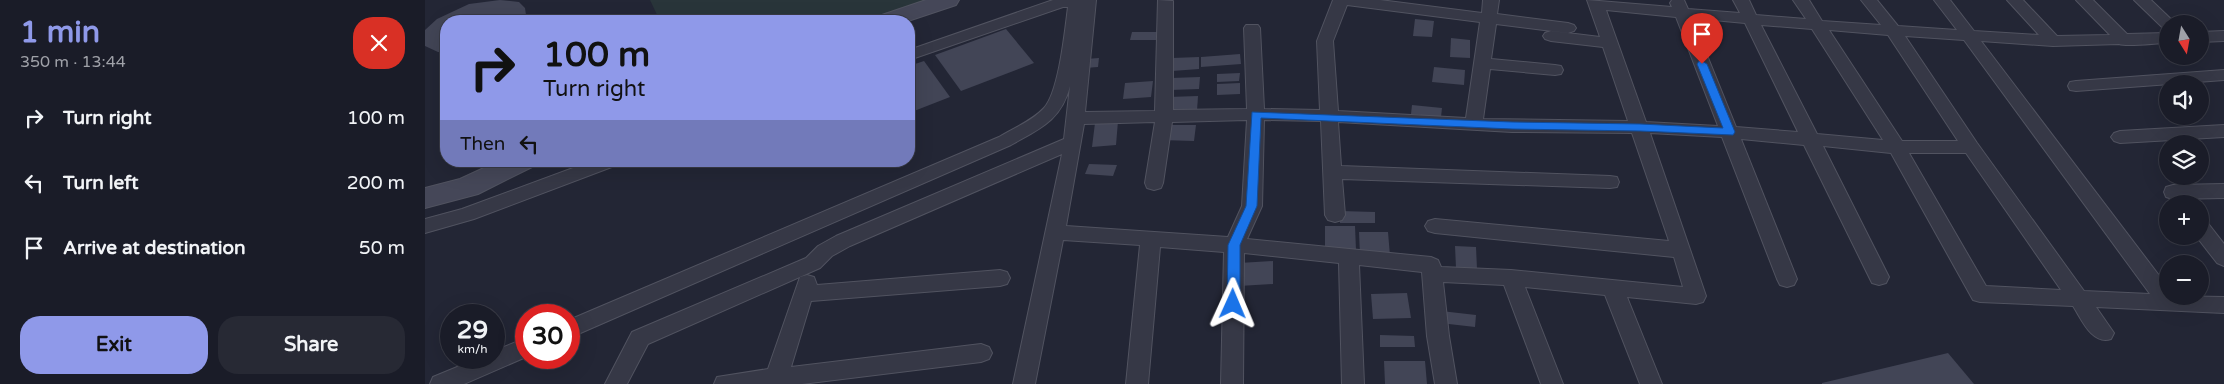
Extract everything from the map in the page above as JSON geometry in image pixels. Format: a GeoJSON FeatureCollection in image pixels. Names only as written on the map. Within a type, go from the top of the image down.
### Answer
{"type":"FeatureCollection","features":[{"type":"Feature","properties":{"kind":"street"},"geometry":{"type":"LineString","coordinates":[[904,15],[948,0]]}},
{"type":"Feature","properties":{"kind":"street"},"geometry":{"type":"LineString","coordinates":[[1024,384],[1073,142],[1088,0]]}},
{"type":"Feature","properties":{"kind":"street"},"geometry":{"type":"LineString","coordinates":[[1335,215],[1325,41],[1342,0],[1568,28]]}},
{"type":"Feature","properties":{"kind":"street"},"geometry":{"type":"LineString","coordinates":[[1474,124],[1491,0]]}},
{"type":"Feature","properties":{"kind":"street"},"geometry":{"type":"LineString","coordinates":[[1741,0],[1879,277]]}},
{"type":"Feature","properties":{"kind":"street"},"geometry":{"type":"LineString","coordinates":[[1801,0],[1897,147],[1980,294],[2159,303]]}},
{"type":"Feature","properties":{"kind":"street"},"geometry":{"type":"LineString","coordinates":[[1869,0],[1894,31],[1971,147],[2077,299],[2103,333]]}},
{"type":"Feature","properties":{"kind":"street"},"geometry":{"type":"LineString","coordinates":[[1942,0],[2159,290]]}},
{"type":"Feature","properties":{"kind":"street"},"geometry":{"type":"LineString","coordinates":[[2015,0],[2053,41]]}},
{"type":"Feature","properties":{"kind":"street"},"geometry":{"type":"LineString","coordinates":[[2084,0],[2125,40]]}},
{"type":"Feature","properties":{"kind":"street"},"geometry":{"type":"LineString","coordinates":[[2142,0],[2159,16]]}},
{"type":"Feature","properties":{"kind":"street"},"geometry":{"type":"LineString","coordinates":[[1154,183],[1164,117],[1165,1]]}},
{"type":"Feature","properties":{"kind":"street"},"geometry":{"type":"LineString","coordinates":[[580,324],[1005,141],[1035,123],[1053,110],[1061,92],[1076,4],[1062,2],[915,53]]}},
{"type":"Feature","properties":{"kind":"street"},"geometry":{"type":"LineString","coordinates":[[1432,274],[1511,278],[1696,296],[1682,250],[1596,2],[1679,6],[1750,19],[1970,36],[2053,41],[2159,38]]}},
{"type":"Feature","properties":{"kind":"street"},"geometry":{"type":"LineString","coordinates":[[1679,6],[1787,279]]}},
{"type":"Feature","properties":{"kind":"street"},"geometry":{"type":"LineString","coordinates":[[1233,384],[1234,245],[1252,206],[1256,114],[1252,28]]}},
{"type":"Feature","properties":{"kind":"street"},"geometry":{"type":"LineString","coordinates":[[1548,36],[1609,43]]}},
{"type":"Feature","properties":{"kind":"street"},"geometry":{"type":"LineString","coordinates":[[2209,36],[2224,36]]}},
{"type":"Feature","properties":{"kind":"street"},"geometry":{"type":"LineString","coordinates":[[1482,63],[1555,70]]}},
{"type":"Feature","properties":{"kind":"street"},"geometry":{"type":"LineString","coordinates":[[2076,86],[2224,75]]}},
{"type":"Feature","properties":{"kind":"street"},"geometry":{"type":"LineString","coordinates":[[1076,118],[1256,114],[1329,116],[1474,124],[1640,127],[1729,132],[1897,147],[1971,147]]}},
{"type":"Feature","properties":{"kind":"street"},"geometry":{"type":"LineString","coordinates":[[2120,137],[2224,131]]}},
{"type":"Feature","properties":{"kind":"street"},"geometry":{"type":"LineString","coordinates":[[617,384],[640,338],[813,263],[825,251],[843,241],[1073,142]]}},
{"type":"Feature","properties":{"kind":"street"},"geometry":{"type":"LineString","coordinates":[[425,198],[468,187],[510,167]]}},
{"type":"Feature","properties":{"kind":"street"},"geometry":{"type":"LineString","coordinates":[[425,226],[467,214],[595,167]]}},
{"type":"Feature","properties":{"kind":"street"},"geometry":{"type":"LineString","coordinates":[[1333,172],[1610,182]]}},
{"type":"Feature","properties":{"kind":"street"},"geometry":{"type":"LineString","coordinates":[[2175,195],[2173,192],[2224,191]]}},
{"type":"Feature","properties":{"kind":"street"},"geometry":{"type":"LineString","coordinates":[[1435,226],[1682,250]]}},
{"type":"Feature","properties":{"kind":"street"},"geometry":{"type":"LineString","coordinates":[[1055,232],[1234,245],[1431,266],[1438,336],[1446,384]]}},
{"type":"Feature","properties":{"kind":"street"},"geometry":{"type":"LineString","coordinates":[[1137,384],[1151,239]]}},
{"type":"Feature","properties":{"kind":"street"},"geometry":{"type":"LineString","coordinates":[[2209,239],[2224,258]]}},
{"type":"Feature","properties":{"kind":"street"},"geometry":{"type":"LineString","coordinates":[[1349,256],[1353,384]]}},
{"type":"Feature","properties":{"kind":"street"},"geometry":{"type":"LineString","coordinates":[[774,382],[813,263]]}},
{"type":"Feature","properties":{"kind":"street"},"geometry":{"type":"LineString","coordinates":[[803,294],[1000,278]]}},
{"type":"Feature","properties":{"kind":"street"},"geometry":{"type":"LineString","coordinates":[[1511,278],[1551,384]]}},
{"type":"Feature","properties":{"kind":"street"},"geometry":{"type":"LineString","coordinates":[[1613,289],[1651,384]]}},
{"type":"Feature","properties":{"kind":"street"},"geometry":{"type":"LineString","coordinates":[[2209,304],[2224,305]]}},
{"type":"Feature","properties":{"kind":"street"},"geometry":{"type":"LineString","coordinates":[[441,384],[515,352]]}},
{"type":"Feature","properties":{"kind":"street"},"geometry":{"type":"LineString","coordinates":[[725,384],[774,382],[981,353]]}},
{"type":"Feature","properties":{"kind":"shaded area"},"geometry":{"type":"Polygon","coordinates":[[[650,0],[950,0],[907,15],[657,15],[650,0]]]}},
{"type":"Feature","properties":{"kind":"building"},"geometry":{"type":"Polygon","coordinates":[[[500,0],[519,2],[525,8],[526,15],[446,15],[469,4],[500,0]]]}},
{"type":"Feature","properties":{"kind":"building"},"geometry":{"type":"Polygon","coordinates":[[[440,18],[440,52],[425,46],[425,30],[440,18]]]}},
{"type":"Feature","properties":{"kind":"building"},"geometry":{"type":"Polygon","coordinates":[[[1415,19],[1434,21],[1432,37],[1413,36],[1415,19]]]}},
{"type":"Feature","properties":{"kind":"building"},"geometry":{"type":"Polygon","coordinates":[[[1006,29],[1034,63],[961,91],[935,55],[1006,29]]]}},
{"type":"Feature","properties":{"kind":"building"},"geometry":{"type":"Polygon","coordinates":[[[1132,32],[1160,32],[1159,40],[1130,40],[1132,32]]]}},
{"type":"Feature","properties":{"kind":"building"},"geometry":{"type":"Polygon","coordinates":[[[1451,38],[1470,40],[1470,58],[1450,57],[1451,38]]]}},
{"type":"Feature","properties":{"kind":"building"},"geometry":{"type":"Polygon","coordinates":[[[1240,54],[1241,64],[1201,67],[1201,57],[1240,54]]]}},
{"type":"Feature","properties":{"kind":"building"},"geometry":{"type":"Polygon","coordinates":[[[1199,57],[1199,69],[1172,71],[1172,58],[1199,57]]]}},
{"type":"Feature","properties":{"kind":"building"},"geometry":{"type":"Polygon","coordinates":[[[1099,58],[1098,67],[1085,68],[1086,59],[1099,58]]]}},
{"type":"Feature","properties":{"kind":"building"},"geometry":{"type":"Polygon","coordinates":[[[924,61],[950,97],[915,111],[915,64],[924,61]]]}},
{"type":"Feature","properties":{"kind":"building"},"geometry":{"type":"Polygon","coordinates":[[[1434,67],[1465,70],[1464,85],[1432,82],[1434,67]]]}},
{"type":"Feature","properties":{"kind":"building"},"geometry":{"type":"Polygon","coordinates":[[[1240,73],[1239,81],[1217,82],[1217,74],[1240,73]]]}},
{"type":"Feature","properties":{"kind":"building"},"geometry":{"type":"Polygon","coordinates":[[[1200,77],[1199,89],[1170,90],[1171,78],[1200,77]]]}},
{"type":"Feature","properties":{"kind":"building"},"geometry":{"type":"Polygon","coordinates":[[[1153,81],[1151,97],[1123,99],[1125,83],[1153,81]]]}},
{"type":"Feature","properties":{"kind":"building"},"geometry":{"type":"Polygon","coordinates":[[[1240,83],[1240,94],[1217,95],[1217,84],[1240,83]]]}},
{"type":"Feature","properties":{"kind":"building"},"geometry":{"type":"Polygon","coordinates":[[[1198,96],[1197,111],[1167,112],[1168,97],[1198,96]]]}},
{"type":"Feature","properties":{"kind":"building"},"geometry":{"type":"Polygon","coordinates":[[[1412,105],[1442,108],[1441,117],[1411,114],[1412,105]]]}},
{"type":"Feature","properties":{"kind":"building"},"geometry":{"type":"Polygon","coordinates":[[[1118,121],[1116,145],[1092,147],[1095,123],[1118,121]]]}},
{"type":"Feature","properties":{"kind":"building"},"geometry":{"type":"Polygon","coordinates":[[[1164,125],[1196,125],[1194,141],[1161,140],[1164,125]]]}},
{"type":"Feature","properties":{"kind":"building"},"geometry":{"type":"Polygon","coordinates":[[[1089,164],[1117,165],[1113,176],[1085,174],[1089,164]]]}},
{"type":"Feature","properties":{"kind":"building"},"geometry":{"type":"Polygon","coordinates":[[[1340,211],[1375,212],[1375,223],[1340,223],[1340,211]]]}},
{"type":"Feature","properties":{"kind":"building"},"geometry":{"type":"Polygon","coordinates":[[[1325,226],[1355,226],[1356,250],[1325,251],[1325,226]]]}},
{"type":"Feature","properties":{"kind":"building"},"geometry":{"type":"Polygon","coordinates":[[[1359,232],[1388,232],[1390,256],[1360,256],[1359,232]]]}},
{"type":"Feature","properties":{"kind":"building"},"geometry":{"type":"Polygon","coordinates":[[[1455,246],[1476,247],[1477,269],[1456,268],[1455,246]]]}},
{"type":"Feature","properties":{"kind":"building"},"geometry":{"type":"Polygon","coordinates":[[[1273,261],[1273,284],[1239,286],[1239,263],[1273,261]]]}},
{"type":"Feature","properties":{"kind":"building"},"geometry":{"type":"Polygon","coordinates":[[[1407,293],[1411,318],[1373,319],[1371,294],[1407,293]]]}},
{"type":"Feature","properties":{"kind":"building"},"geometry":{"type":"Polygon","coordinates":[[[1441,311],[1476,315],[1475,327],[1440,323],[1441,311]]]}},
{"type":"Feature","properties":{"kind":"building"},"geometry":{"type":"Polygon","coordinates":[[[1380,335],[1414,336],[1415,347],[1380,347],[1380,335]]]}},
{"type":"Feature","properties":{"kind":"building"},"geometry":{"type":"Polygon","coordinates":[[[1948,353],[1974,384],[1822,384],[1822,383],[1948,353]]]}},
{"type":"Feature","properties":{"kind":"building"},"geometry":{"type":"Polygon","coordinates":[[[1384,361],[1425,361],[1427,384],[1385,384],[1384,361]]]}},
{"type":"Feature","properties":{"kind":"route"},"geometry":{"type":"LineString","coordinates":[[1233,304],[1234,245],[1252,206],[1256,114],[1512,126],[1640,127],[1729,132],[1702,64]]}}]}
